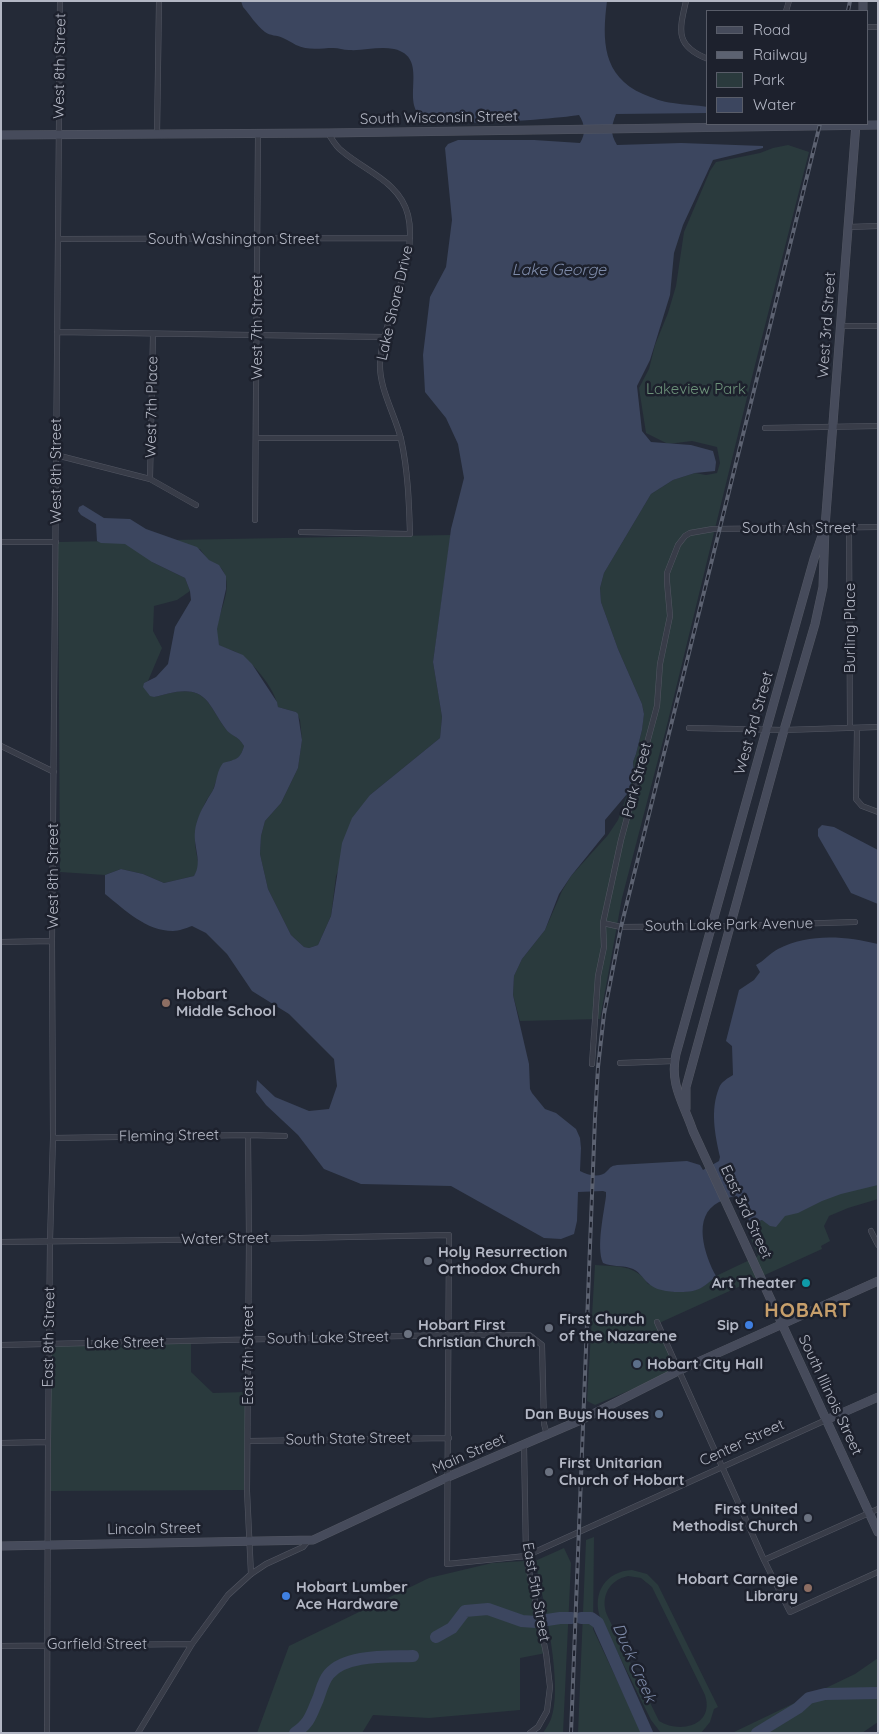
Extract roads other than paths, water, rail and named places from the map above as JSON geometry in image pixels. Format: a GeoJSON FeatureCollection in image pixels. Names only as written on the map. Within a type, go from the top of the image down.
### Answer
{"type":"FeatureCollection","features":[{"type":"Feature","properties":{"kind":"street","name":"West 8th Street"},"geometry":{"type":"LineString","coordinates":[[52,941],[60,1]]}},
{"type":"Feature","properties":{"kind":"street"},"geometry":{"type":"LineString","coordinates":[[158,135],[159,1]]}},
{"type":"Feature","properties":{"kind":"street"},"geometry":{"type":"LineString","coordinates":[[686,1],[681,24],[682,40],[694,54],[706,59]]}},
{"type":"Feature","properties":{"kind":"street","name":"South Wisconsin Street"},"geometry":{"type":"LineString","coordinates":[[1,135],[579,130],[797,125]]}},
{"type":"Feature","properties":{"kind":"street","name":"West 3rd Street"},"geometry":{"type":"LineString","coordinates":[[730,926],[819,606],[825,562],[855,125]]}},
{"type":"Feature","properties":{"kind":"street","name":"Lake Shore Drive"},"geometry":{"type":"LineString","coordinates":[[301,532],[410,534],[408,479],[401,438],[381,380],[380,364],[384,337],[406,266],[410,238],[408,215],[397,192],[376,174],[340,150],[328,133]]}},
{"type":"Feature","properties":{"kind":"street","name":"West 7th Street"},"geometry":{"type":"LineString","coordinates":[[255,520],[258,134]]}},
{"type":"Feature","properties":{"kind":"street"},"geometry":{"type":"LineString","coordinates":[[848,227],[878,226]]}},
{"type":"Feature","properties":{"kind":"street","name":"South Washington Street"},"geometry":{"type":"LineString","coordinates":[[59,239],[410,238]]}},
{"type":"Feature","properties":{"kind":"street"},"geometry":{"type":"LineString","coordinates":[[840,326],[878,326]]}},
{"type":"Feature","properties":{"kind":"street"},"geometry":{"type":"LineString","coordinates":[[57,332],[384,337]]}},
{"type":"Feature","properties":{"kind":"street","name":"West 7th Place"},"geometry":{"type":"LineString","coordinates":[[150,479],[153,334]]}},
{"type":"Feature","properties":{"kind":"street"},"geometry":{"type":"LineString","coordinates":[[765,428],[878,426]]}},
{"type":"Feature","properties":{"kind":"street"},"geometry":{"type":"LineString","coordinates":[[256,438],[401,438]]}},
{"type":"Feature","properties":{"kind":"street"},"geometry":{"type":"LineString","coordinates":[[56,455],[150,479],[196,505]]}},
{"type":"Feature","properties":{"kind":"street","name":"South Ash Street"},"geometry":{"type":"LineString","coordinates":[[720,529],[878,527]]}},
{"type":"Feature","properties":{"kind":"street","name":"West 3rd Street"},"geometry":{"type":"LineString","coordinates":[[711,926],[814,559],[826,528]]}},
{"type":"Feature","properties":{"kind":"street","name":"Burling Place"},"geometry":{"type":"LineString","coordinates":[[850,528],[850,728]]}},
{"type":"Feature","properties":{"kind":"street","name":"Park Street"},"geometry":{"type":"LineString","coordinates":[[592,1064],[598,976],[604,946],[603,923],[621,840],[657,706],[660,664],[670,616],[666,582],[668,573],[678,545],[685,536],[701,530],[720,529]]}},
{"type":"Feature","properties":{"kind":"street"},"geometry":{"type":"LineString","coordinates":[[1,542],[56,542]]}},
{"type":"Feature","properties":{"kind":"street"},"geometry":{"type":"LineString","coordinates":[[689,728],[784,730],[878,727]]}},
{"type":"Feature","properties":{"kind":"street"},"geometry":{"type":"LineString","coordinates":[[856,728],[856,799],[862,806],[878,812]]}},
{"type":"Feature","properties":{"kind":"street"},"geometry":{"type":"LineString","coordinates":[[1,746],[54,772]]}},
{"type":"Feature","properties":{"kind":"street","name":"South Lake Park Avenue"},"geometry":{"type":"LineString","coordinates":[[603,923],[621,927],[854,922]]}},
{"type":"Feature","properties":{"kind":"street","name":"East 3rd Street"},"geometry":{"type":"LineString","coordinates":[[711,926],[674,1061],[675,1084],[693,1131],[782,1324]]}},
{"type":"Feature","properties":{"kind":"street","name":"East 3rd Street"},"geometry":{"type":"LineString","coordinates":[[686,1111],[686,1087],[730,926]]}},
{"type":"Feature","properties":{"kind":"street"},"geometry":{"type":"LineString","coordinates":[[1,942],[52,941]]}},
{"type":"Feature","properties":{"kind":"street","name":"East 8th Street"},"geometry":{"type":"LineString","coordinates":[[47,1733],[46,1644],[50,1241],[53,1138],[52,941]]}},
{"type":"Feature","properties":{"kind":"street"},"geometry":{"type":"LineString","coordinates":[[620,1063],[674,1061]]}},
{"type":"Feature","properties":{"kind":"street","name":"East 7th Street"},"geometry":{"type":"LineString","coordinates":[[248,1135],[248,1541],[251,1574]]}},
{"type":"Feature","properties":{"kind":"street","name":"Fleming Street"},"geometry":{"type":"LineString","coordinates":[[53,1138],[285,1136]]}},
{"type":"Feature","properties":{"kind":"street"},"geometry":{"type":"LineString","coordinates":[[872,1230],[878,1245]]}},
{"type":"Feature","properties":{"kind":"street","name":"Water Street"},"geometry":{"type":"LineString","coordinates":[[1,1242],[449,1235],[449,1335]]}},
{"type":"Feature","properties":{"kind":"street","name":"Main Street"},"geometry":{"type":"LineString","coordinates":[[138,1733],[192,1644],[219,1605],[251,1574],[278,1558],[303,1547],[308,1541],[351,1524],[448,1478],[583,1419],[678,1371],[878,1281]]}},
{"type":"Feature","properties":{"kind":"street"},"geometry":{"type":"LineString","coordinates":[[657,1322],[764,1560],[790,1612],[878,1572]]}},
{"type":"Feature","properties":{"kind":"street","name":"South Illinois Street"},"geometry":{"type":"LineString","coordinates":[[782,1324],[878,1532]]}},
{"type":"Feature","properties":{"kind":"street"},"geometry":{"type":"LineString","coordinates":[[448,1478],[449,1335]]}},
{"type":"Feature","properties":{"kind":"street","name":"South Lake Street"},"geometry":{"type":"LineString","coordinates":[[248,1340],[449,1335],[529,1336],[542,1345],[544,1424],[547,1435]]}},
{"type":"Feature","properties":{"kind":"street","name":"Lake Street"},"geometry":{"type":"LineString","coordinates":[[1,1345],[248,1340]]}},
{"type":"Feature","properties":{"kind":"street","name":"Center Street"},"geometry":{"type":"LineString","coordinates":[[448,1478],[447,1564],[526,1556],[878,1397]]}},
{"type":"Feature","properties":{"kind":"street","name":"South State Street"},"geometry":{"type":"LineString","coordinates":[[248,1441],[449,1438]]}},
{"type":"Feature","properties":{"kind":"street"},"geometry":{"type":"LineString","coordinates":[[1,1443],[48,1442]]}},
{"type":"Feature","properties":{"kind":"street","name":"East 5th Street"},"geometry":{"type":"LineString","coordinates":[[524,1445],[526,1556],[544,1644],[550,1687],[547,1711],[538,1727],[530,1733]]}},
{"type":"Feature","properties":{"kind":"street"},"geometry":{"type":"LineString","coordinates":[[764,1560],[878,1509]]}},
{"type":"Feature","properties":{"kind":"street","name":"Lincoln Street"},"geometry":{"type":"LineString","coordinates":[[1,1546],[308,1541]]}},
{"type":"Feature","properties":{"kind":"street","name":"Garfield Street"},"geometry":{"type":"LineString","coordinates":[[1,1646],[46,1644],[192,1644]]}},
{"type":"Feature","properties":{"kind":"water","name":"Lake George"},"geometry":{"type":"Polygon","coordinates":[[[241,1],[607,1],[605,43],[612,67],[619,77],[629,86],[658,100],[706,107],[706,113],[616,114],[612,130],[617,145],[681,143],[763,146],[763,148],[713,160],[683,225],[674,253],[670,295],[650,360],[637,386],[642,431],[651,442],[691,445],[713,451],[716,462],[715,471],[695,473],[673,480],[651,494],[604,573],[600,588],[601,602],[618,649],[642,704],[644,714],[642,730],[633,762],[634,775],[627,794],[605,820],[605,834],[559,894],[545,930],[522,959],[514,976],[513,995],[529,1064],[530,1089],[545,1109],[556,1113],[576,1129],[580,1138],[581,1148],[580,1171],[597,1176],[617,1165],[687,1161],[700,1165],[703,1170],[719,1161],[720,1157],[714,1122],[716,1096],[720,1086],[733,1075],[732,1046],[726,1041],[739,990],[754,980],[760,972],[756,965],[778,949],[802,940],[827,937],[853,939],[878,944],[878,1185],[841,1194],[798,1213],[785,1216],[776,1227],[770,1226],[762,1220],[751,1224],[737,1196],[719,1202],[710,1208],[703,1226],[705,1247],[716,1276],[706,1285],[696,1290],[676,1292],[657,1289],[633,1269],[603,1263],[600,1239],[606,1192],[603,1191],[578,1192],[577,1221],[574,1234],[561,1239],[544,1238],[451,1186],[361,1184],[324,1169],[298,1135],[266,1105],[256,1092],[257,1080],[275,1097],[309,1111],[329,1109],[337,1086],[334,1059],[289,1014],[252,991],[227,954],[206,933],[192,926],[173,931],[145,924],[105,894],[105,875],[121,869],[143,874],[164,883],[194,876],[198,865],[195,837],[196,827],[202,808],[214,788],[218,772],[223,763],[234,760],[239,756],[244,746],[227,731],[202,696],[190,691],[182,691],[154,697],[150,696],[143,687],[144,683],[156,677],[168,664],[175,627],[191,600],[190,591],[185,578],[152,562],[125,544],[101,543],[97,541],[96,524],[81,515],[78,511],[79,507],[83,505],[104,518],[130,519],[146,529],[197,547],[209,560],[219,565],[226,576],[226,589],[217,629],[219,645],[243,655],[252,664],[277,702],[278,707],[298,714],[302,740],[298,768],[281,803],[265,821],[261,836],[260,854],[268,889],[291,935],[304,947],[309,948],[318,945],[331,916],[342,843],[352,818],[370,795],[440,738],[442,717],[433,662],[451,529],[464,478],[458,444],[446,418],[425,392],[423,355],[430,297],[446,267],[452,220],[445,148],[448,144],[458,140],[534,140],[580,143],[584,133],[584,125],[579,115],[497,122],[450,122],[432,120],[421,116],[413,100],[413,70],[411,61],[405,54],[388,48],[347,50],[301,47],[265,32],[243,7],[241,1]]]}},
{"type":"Feature","properties":{"kind":"water"},"geometry":{"type":"Polygon","coordinates":[[[822,825],[834,827],[878,850],[878,904],[851,893],[818,836],[818,829],[822,825]]]}},
{"type":"Feature","properties":{"kind":"waterway","name":"Duck Creek"},"geometry":{"type":"LineString","coordinates":[[436,1637],[452,1628],[465,1611],[488,1609],[522,1621],[536,1622]]}},
{"type":"Feature","properties":{"kind":"waterway","name":"Duck Creek"},"geometry":{"type":"LineString","coordinates":[[547,1620],[572,1618]]}},
{"type":"Feature","properties":{"kind":"waterway","name":"Duck Creek"},"geometry":{"type":"LineString","coordinates":[[581,1618],[591,1618],[598,1623],[647,1733]]}},
{"type":"Feature","properties":{"kind":"waterway","name":"Duck Creek"},"geometry":{"type":"LineString","coordinates":[[295,1733],[310,1718],[325,1680],[336,1668],[346,1663],[368,1658],[413,1656]]}},
{"type":"Feature","properties":{"kind":"waterway","name":"Duck Creek"},"geometry":{"type":"LineString","coordinates":[[757,1733],[798,1708],[809,1698],[825,1694],[878,1693]]}},
{"type":"Feature","properties":{"kind":"railway"},"geometry":{"type":"LineString","coordinates":[[848,10],[850,1]]}},
{"type":"Feature","properties":{"kind":"railway"},"geometry":{"type":"LineString","coordinates":[[571,1733],[595,1118],[604,1014],[621,927],[820,125]]}},
{"type":"Feature","properties":{"kind":"place","name":"Hobart Middle School"},"geometry":{"type":"Point","coordinates":[166,1003]}},
{"type":"Feature","properties":{"kind":"place","name":"Holy Resurrection Orthodox Church"},"geometry":{"type":"Point","coordinates":[428,1261]}},
{"type":"Feature","properties":{"kind":"place","name":"Art Theater"},"geometry":{"type":"Point","coordinates":[806,1283]}},
{"type":"Feature","properties":{"kind":"place","name":"Sip"},"geometry":{"type":"Point","coordinates":[749,1325]}},
{"type":"Feature","properties":{"kind":"place","name":"First Church of the Nazarene"},"geometry":{"type":"Point","coordinates":[549,1328]}},
{"type":"Feature","properties":{"kind":"place","name":"Hobart First Christian Church"},"geometry":{"type":"Point","coordinates":[408,1334]}},
{"type":"Feature","properties":{"kind":"place","name":"Hobart City Hall"},"geometry":{"type":"Point","coordinates":[637,1364]}},
{"type":"Feature","properties":{"kind":"place","name":"Dan Buys Houses"},"geometry":{"type":"Point","coordinates":[659,1414]}},
{"type":"Feature","properties":{"kind":"place","name":"First Unitarian Church of Hobart"},"geometry":{"type":"Point","coordinates":[549,1472]}},
{"type":"Feature","properties":{"kind":"place","name":"First United Methodist Church"},"geometry":{"type":"Point","coordinates":[808,1518]}},
{"type":"Feature","properties":{"kind":"place","name":"Hobart Carnegie Library"},"geometry":{"type":"Point","coordinates":[808,1588]}},
{"type":"Feature","properties":{"kind":"place","name":"Hobart Lumber Ace Hardware"},"geometry":{"type":"Point","coordinates":[286,1596]}},
{"type":"Feature","properties":{"kind":"district","name":"HOBART"},"geometry":{"type":"Point","coordinates":[808,1311]}},
{"type":"Feature","properties":{"kind":"park label","name":"Lakeview Park"},"geometry":{"type":"Point","coordinates":[696,389]}}]}
